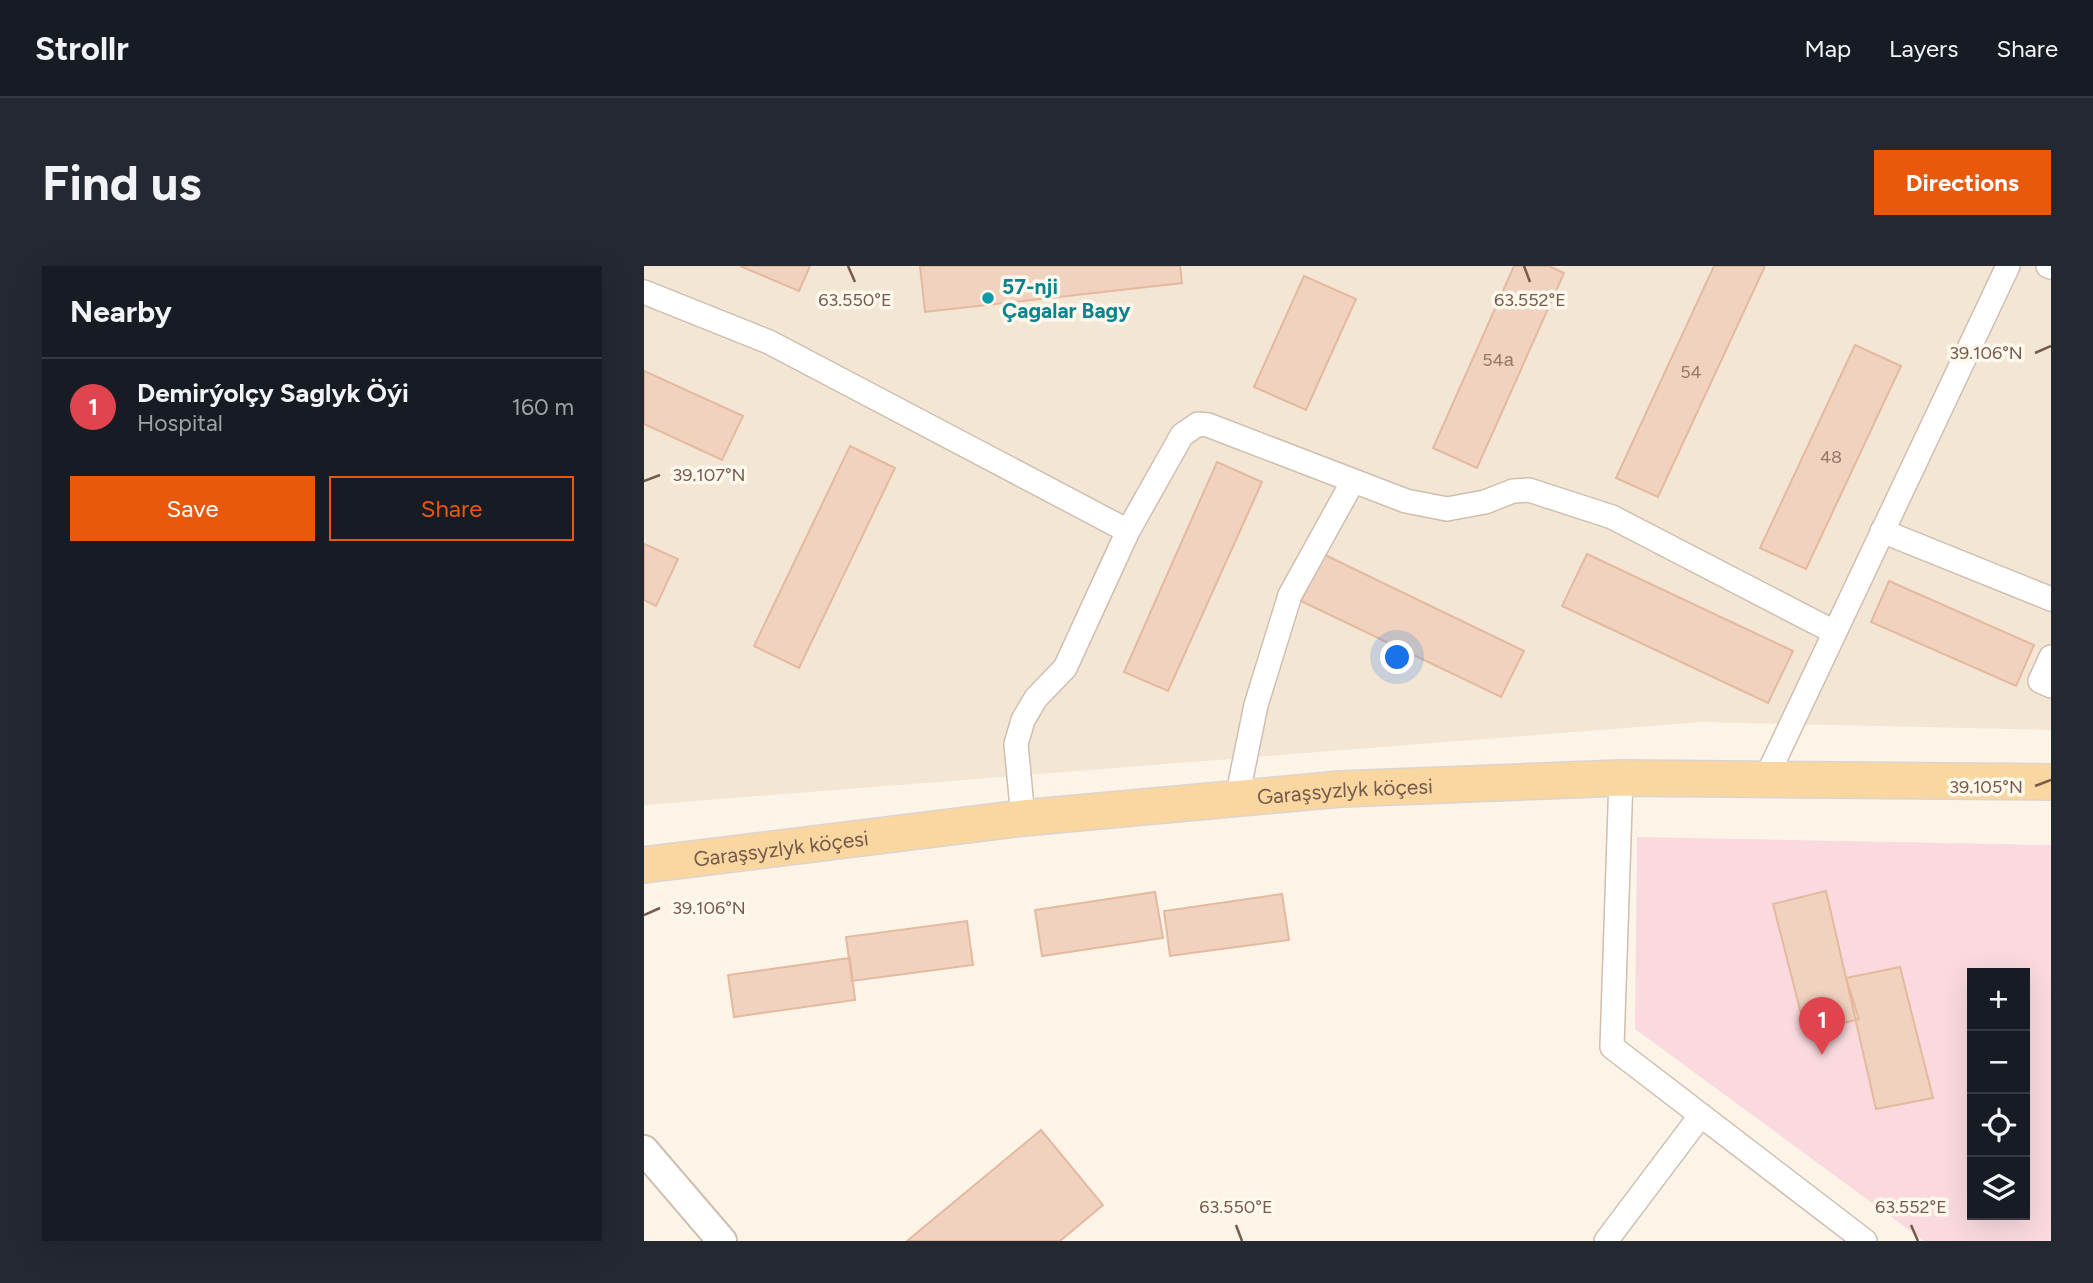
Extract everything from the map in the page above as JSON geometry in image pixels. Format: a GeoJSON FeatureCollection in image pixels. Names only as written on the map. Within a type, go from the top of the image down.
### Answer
{"type":"FeatureCollection","features":[{"type":"Feature","properties":{"kind":"main road","name":"Garaşsyzlyk köçesi"},"geometry":{"type":"LineString","coordinates":[[644,865],[1023,818],[1340,789],[1621,778],[2051,782]]}},
{"type":"Feature","properties":{"kind":"street"},"geometry":{"type":"LineString","coordinates":[[1766,778],[2008,266]]}},
{"type":"Feature","properties":{"kind":"street"},"geometry":{"type":"LineString","coordinates":[[644,292],[769,342],[1128,531]]}},
{"type":"Feature","properties":{"kind":"street"},"geometry":{"type":"LineString","coordinates":[[1023,818],[1016,744],[1023,720],[1036,698],[1065,668],[1128,531],[1182,435],[1198,424],[1208,425],[1406,501],[1447,509],[1485,502],[1513,491],[1529,490],[1612,517],[1834,632]]}},
{"type":"Feature","properties":{"kind":"street"},"geometry":{"type":"LineString","coordinates":[[1237,798],[1256,705],[1290,596],[1353,481]]}},
{"type":"Feature","properties":{"kind":"street"},"geometry":{"type":"LineString","coordinates":[[1882,531],[2051,599]]}},
{"type":"Feature","properties":{"kind":"street"},"geometry":{"type":"LineString","coordinates":[[2051,657],[2040,681],[2051,686]]}},
{"type":"Feature","properties":{"kind":"street"},"geometry":{"type":"LineString","coordinates":[[1621,778],[1612,1047],[1865,1241]]}},
{"type":"Feature","properties":{"kind":"street"},"geometry":{"type":"LineString","coordinates":[[1606,1241],[1701,1115]]}},
{"type":"Feature","properties":{"kind":"street"},"geometry":{"type":"LineString","coordinates":[[644,1150],[722,1241]]}},
{"type":"Feature","properties":{"kind":"shaded area"},"geometry":{"type":"Polygon","coordinates":[[[644,266],[2051,266],[2051,730],[1701,722],[644,805],[644,266]]]}},
{"type":"Feature","properties":{"kind":"shaded area"},"geometry":{"type":"Polygon","coordinates":[[[1637,837],[2051,845],[2051,1241],[1924,1241],[1635,1029],[1637,837]]]}},
{"type":"Feature","properties":{"kind":"building"},"geometry":{"type":"Polygon","coordinates":[[[740,266],[810,266],[799,291],[740,266]]]}},
{"type":"Feature","properties":{"kind":"building","name":"57-nji Çagalar Bagy"},"geometry":{"type":"Polygon","coordinates":[[[920,266],[1180,266],[1182,283],[925,312],[920,266]]]}},
{"type":"Feature","properties":{"kind":"building"},"geometry":{"type":"Polygon","coordinates":[[[1514,266],[1549,266],[1564,273],[1477,468],[1433,448],[1514,266]]]}},
{"type":"Feature","properties":{"kind":"building"},"geometry":{"type":"Polygon","coordinates":[[[1714,266],[1765,266],[1658,497],[1616,478],[1714,266]]]}},
{"type":"Feature","properties":{"kind":"building"},"geometry":{"type":"Polygon","coordinates":[[[1304,276],[1356,299],[1306,410],[1254,387],[1304,276]]]}},
{"type":"Feature","properties":{"kind":"building"},"geometry":{"type":"Polygon","coordinates":[[[1855,345],[1901,366],[1806,569],[1760,548],[1855,345]]]}},
{"type":"Feature","properties":{"kind":"building"},"geometry":{"type":"Polygon","coordinates":[[[644,371],[743,416],[722,460],[644,424],[644,371]]]}},
{"type":"Feature","properties":{"kind":"building"},"geometry":{"type":"Polygon","coordinates":[[[850,446],[895,468],[799,668],[754,646],[850,446]]]}},
{"type":"Feature","properties":{"kind":"building"},"geometry":{"type":"Polygon","coordinates":[[[1217,462],[1262,482],[1168,691],[1124,672],[1217,462]]]}},
{"type":"Feature","properties":{"kind":"building"},"geometry":{"type":"Polygon","coordinates":[[[644,544],[678,559],[656,606],[644,600],[644,544]]]}},
{"type":"Feature","properties":{"kind":"building"},"geometry":{"type":"Polygon","coordinates":[[[1323,554],[1524,651],[1501,697],[1301,601],[1323,554]]]}},
{"type":"Feature","properties":{"kind":"building"},"geometry":{"type":"Polygon","coordinates":[[[1587,554],[1793,651],[1768,703],[1562,606],[1587,554]]]}},
{"type":"Feature","properties":{"kind":"building"},"geometry":{"type":"Polygon","coordinates":[[[1889,581],[2034,645],[2016,686],[1871,622],[1889,581]]]}},
{"type":"Feature","properties":{"kind":"building"},"geometry":{"type":"Polygon","coordinates":[[[1826,891],[1846,978],[1859,1019],[1806,1033],[1773,904],[1826,891]]]}},
{"type":"Feature","properties":{"kind":"building"},"geometry":{"type":"Polygon","coordinates":[[[1155,892],[1163,938],[1042,956],[1035,910],[1155,892]]]}},
{"type":"Feature","properties":{"kind":"building"},"geometry":{"type":"Polygon","coordinates":[[[1282,894],[1289,940],[1170,956],[1164,911],[1282,894]]]}},
{"type":"Feature","properties":{"kind":"building"},"geometry":{"type":"Polygon","coordinates":[[[967,921],[973,965],[852,981],[846,937],[967,921]]]}},
{"type":"Feature","properties":{"kind":"building"},"geometry":{"type":"Polygon","coordinates":[[[850,958],[855,1000],[734,1017],[728,975],[850,958]]]}},
{"type":"Feature","properties":{"kind":"building"},"geometry":{"type":"Polygon","coordinates":[[[1900,967],[1933,1098],[1876,1109],[1846,978],[1900,967]]]}},
{"type":"Feature","properties":{"kind":"building"},"geometry":{"type":"Polygon","coordinates":[[[1041,1130],[1103,1205],[1060,1241],[907,1241],[1041,1130]]]}},
{"type":"Feature","properties":{"kind":"place","name":"57-nji Çagalar Bagy"},"geometry":{"type":"Point","coordinates":[988,298]}},
{"type":"Feature","properties":{"kind":"place","name":"Demirýolçy Saglyk Öýi"},"geometry":{"type":"Point","coordinates":[1822,1055]}}]}
